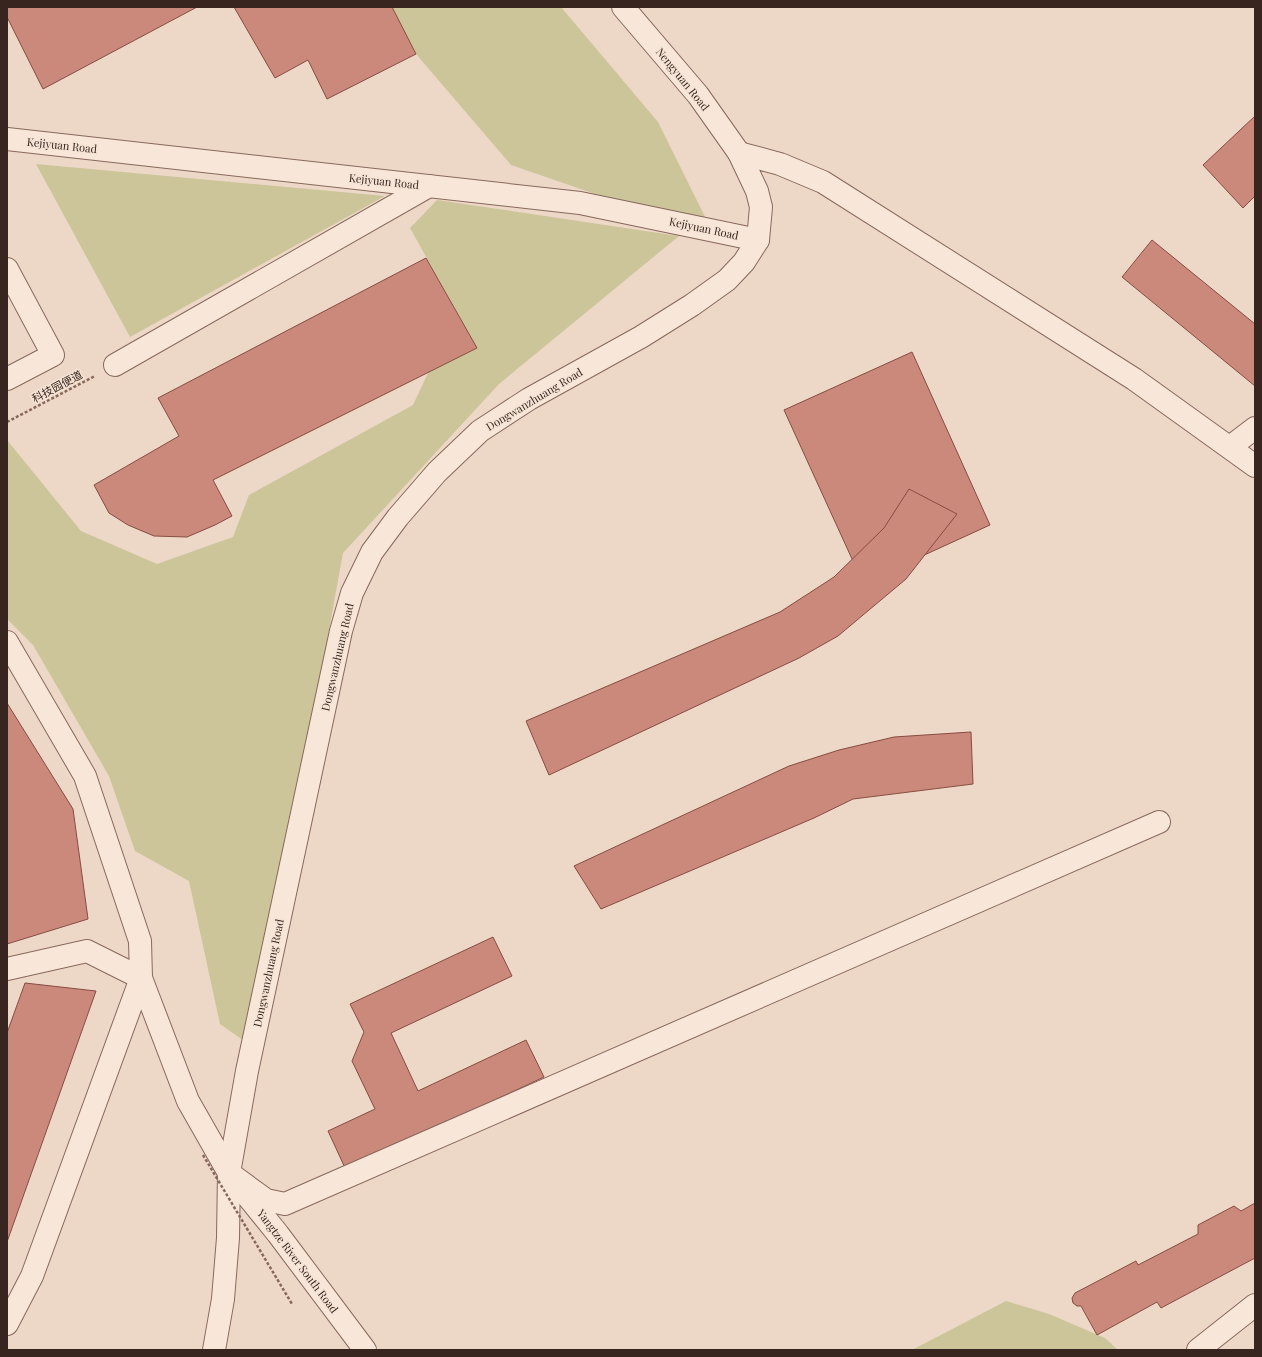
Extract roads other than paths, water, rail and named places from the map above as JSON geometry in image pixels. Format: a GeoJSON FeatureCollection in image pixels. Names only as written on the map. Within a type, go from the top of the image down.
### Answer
{"type":"FeatureCollection","features":[{"type":"Feature","properties":{"kind":"street","name":"Nengyuan Road"},"geometry":{"type":"LineString","coordinates":[[624,7],[698,95],[739,153]]}},
{"type":"Feature","properties":{"kind":"street","name":"Kejiyuan Road"},"geometry":{"type":"LineString","coordinates":[[7,139],[580,203],[758,240]]}},
{"type":"Feature","properties":{"kind":"street","name":"Dongwanzhuang Road"},"geometry":{"type":"LineString","coordinates":[[214,1350],[223,1299],[228,1238],[229,1173],[247,1071],[341,631],[352,593],[372,552],[398,517],[437,472],[480,431],[529,399],[641,337],[692,305],[727,280],[744,262],[758,240],[761,207],[757,191],[739,153]]}},
{"type":"Feature","properties":{"kind":"street"},"geometry":{"type":"LineString","coordinates":[[739,153],[780,164],[823,182],[1134,379],[1255,466]]}},
{"type":"Feature","properties":{"kind":"street"},"geometry":{"type":"LineString","coordinates":[[115,365],[429,186]]}},
{"type":"Feature","properties":{"kind":"street"},"geometry":{"type":"LineString","coordinates":[[7,269],[53,356],[7,379]]}},
{"type":"Feature","properties":{"kind":"street"},"geometry":{"type":"LineString","coordinates":[[1230,447],[1255,428]]}},
{"type":"Feature","properties":{"kind":"street"},"geometry":{"type":"LineString","coordinates":[[7,642],[85,776],[140,941],[141,978],[32,1276],[7,1324]]}},
{"type":"Feature","properties":{"kind":"street"},"geometry":{"type":"LineString","coordinates":[[229,1173],[266,1200],[286,1204],[1159,822]]}},
{"type":"Feature","properties":{"kind":"street"},"geometry":{"type":"LineString","coordinates":[[7,969],[87,951],[141,978]]}},
{"type":"Feature","properties":{"kind":"street","name":"Yangtze River South Road"},"geometry":{"type":"LineString","coordinates":[[141,978],[188,1101],[229,1173],[278,1234],[365,1350]]}},
{"type":"Feature","properties":{"kind":"street"},"geometry":{"type":"LineString","coordinates":[[1198,1350],[1255,1305]]}}]}
